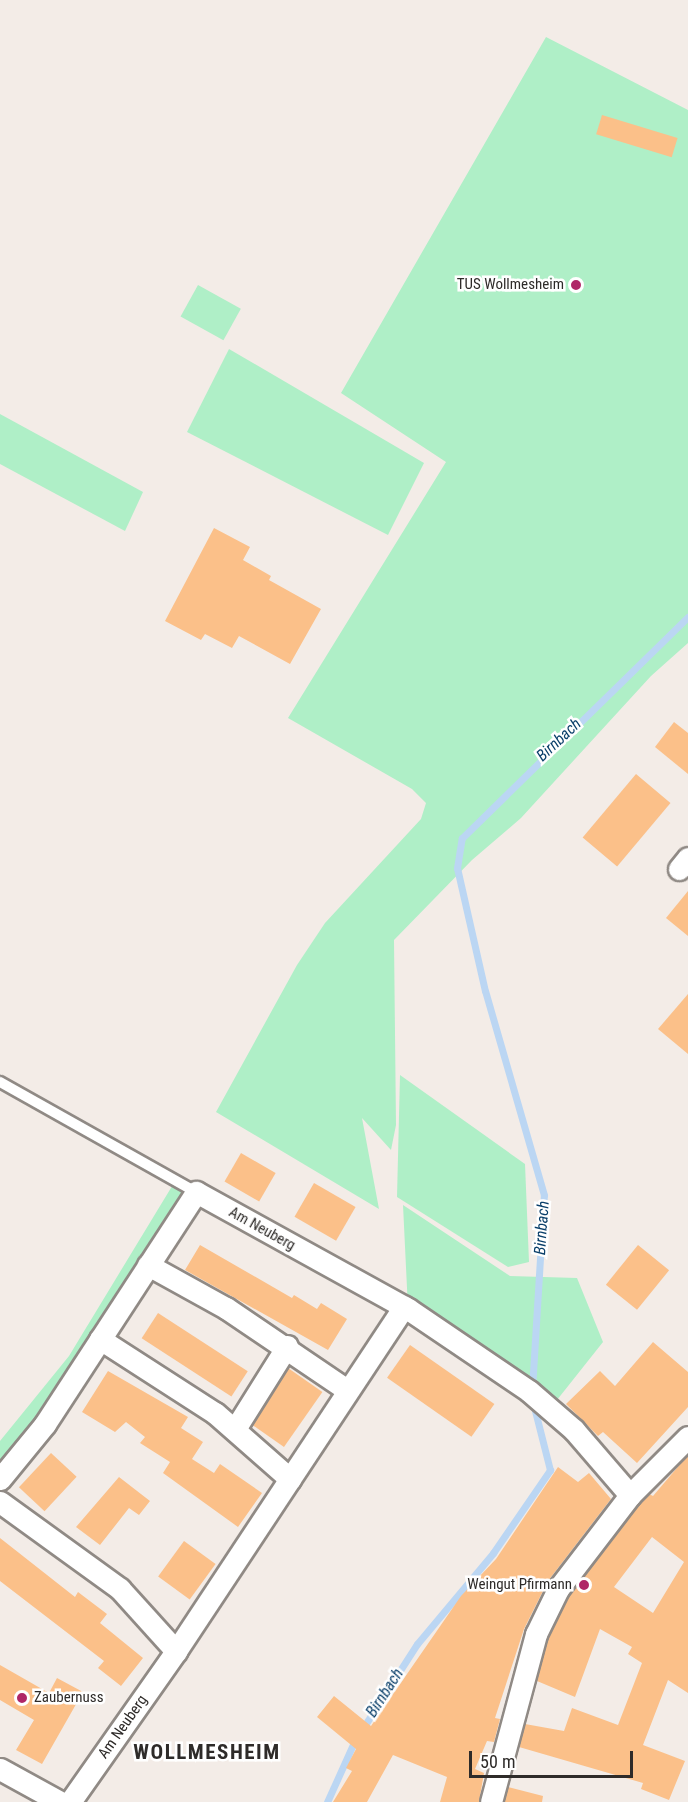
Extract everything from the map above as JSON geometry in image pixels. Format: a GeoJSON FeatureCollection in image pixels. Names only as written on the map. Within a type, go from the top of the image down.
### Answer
{"type":"FeatureCollection","features":[{"type":"Feature","properties":{"kind":"street"},"geometry":{"type":"LineString","coordinates":[[0,1479],[45,1424],[196,1192]]}},
{"type":"Feature","properties":{"kind":"street","name":"Am Neuberg"},"geometry":{"type":"LineString","coordinates":[[196,1192],[404,1307],[529,1391],[564,1420],[630,1495]]}},
{"type":"Feature","properties":{"kind":"street"},"geometry":{"type":"LineString","coordinates":[[148,1264],[287,1346],[347,1390]]}},
{"type":"Feature","properties":{"kind":"street","name":"Am Neuberg"},"geometry":{"type":"LineString","coordinates":[[70,1802],[176,1651],[404,1307]]}},
{"type":"Feature","properties":{"kind":"street"},"geometry":{"type":"LineString","coordinates":[[100,1339],[236,1429],[290,1479]]}},
{"type":"Feature","properties":{"kind":"street"},"geometry":{"type":"LineString","coordinates":[[236,1429],[287,1346]]}},
{"type":"Feature","properties":{"kind":"street"},"geometry":{"type":"LineString","coordinates":[[491,1802],[536,1635],[558,1589],[630,1495],[688,1437]]}},
{"type":"Feature","properties":{"kind":"street"},"geometry":{"type":"LineString","coordinates":[[0,1502],[120,1589],[176,1651]]}},
{"type":"Feature","properties":{"kind":"street"},"geometry":{"type":"LineString","coordinates":[[0,1769],[60,1802]]}},
{"type":"Feature","properties":{"kind":"lane"},"geometry":{"type":"LineString","coordinates":[[0,1082],[196,1192]]}},
{"type":"Feature","properties":{"kind":"green space"},"geometry":{"type":"Polygon","coordinates":[[[546,37],[688,110],[688,643],[651,676],[521,818],[472,860],[394,940],[396,1125],[391,1150],[362,1118],[379,1209],[216,1112],[297,965],[325,923],[421,819],[426,803],[412,789],[288,718],[446,462],[341,393],[546,37]]]}},
{"type":"Feature","properties":{"kind":"green space"},"geometry":{"type":"Polygon","coordinates":[[[198,285],[241,309],[223,340],[181,316],[198,285]]]}},
{"type":"Feature","properties":{"kind":"green space"},"geometry":{"type":"Polygon","coordinates":[[[229,349],[424,463],[388,535],[187,432],[229,349]]]}},
{"type":"Feature","properties":{"kind":"green space"},"geometry":{"type":"Polygon","coordinates":[[[0,414],[143,492],[125,531],[0,464],[0,414]]]}},
{"type":"Feature","properties":{"kind":"green space"},"geometry":{"type":"Polygon","coordinates":[[[400,1075],[525,1164],[529,1262],[508,1267],[397,1197],[400,1075]]]}},
{"type":"Feature","properties":{"kind":"green space"},"geometry":{"type":"Polygon","coordinates":[[[177,1178],[196,1192],[0,1479],[0,1441],[69,1356],[177,1178]]]}},
{"type":"Feature","properties":{"kind":"green space"},"geometry":{"type":"Polygon","coordinates":[[[403,1205],[510,1276],[577,1278],[603,1342],[553,1405],[408,1309],[403,1205]]]}},
{"type":"Feature","properties":{"kind":"building"},"geometry":{"type":"Polygon","coordinates":[[[602,115],[678,138],[672,157],[596,134],[602,115]]]}},
{"type":"Feature","properties":{"kind":"building"},"geometry":{"type":"Polygon","coordinates":[[[214,528],[250,547],[243,560],[271,576],[269,580],[321,609],[290,664],[239,636],[232,648],[205,634],[201,640],[165,621],[214,528]]]}},
{"type":"Feature","properties":{"kind":"building"},"geometry":{"type":"Polygon","coordinates":[[[674,722],[688,733],[688,774],[655,747],[674,722]]]}},
{"type":"Feature","properties":{"kind":"building"},"geometry":{"type":"Polygon","coordinates":[[[636,774],[670,803],[617,867],[583,838],[636,774]]]}},
{"type":"Feature","properties":{"kind":"building"},"geometry":{"type":"Polygon","coordinates":[[[688,891],[688,936],[666,918],[688,891]]]}},
{"type":"Feature","properties":{"kind":"building"},"geometry":{"type":"Polygon","coordinates":[[[688,994],[688,1054],[658,1029],[688,994]]]}},
{"type":"Feature","properties":{"kind":"building"},"geometry":{"type":"Polygon","coordinates":[[[241,1153],[276,1173],[259,1202],[224,1182],[241,1153]]]}},
{"type":"Feature","properties":{"kind":"building"},"geometry":{"type":"Polygon","coordinates":[[[314,1183],[356,1207],[336,1241],[294,1217],[314,1183]]]}},
{"type":"Feature","properties":{"kind":"building"},"geometry":{"type":"Polygon","coordinates":[[[200,1245],[292,1298],[294,1295],[317,1309],[321,1303],[347,1319],[328,1350],[185,1270],[200,1245]]]}},
{"type":"Feature","properties":{"kind":"building"},"geometry":{"type":"Polygon","coordinates":[[[638,1245],[669,1270],[637,1310],[606,1285],[638,1245]]]}},
{"type":"Feature","properties":{"kind":"building"},"geometry":{"type":"Polygon","coordinates":[[[158,1313],[248,1371],[231,1396],[142,1338],[158,1313]]]}},
{"type":"Feature","properties":{"kind":"building"},"geometry":{"type":"Polygon","coordinates":[[[653,1342],[688,1372],[688,1407],[637,1463],[603,1432],[598,1436],[566,1404],[600,1371],[615,1386],[653,1342]]]}},
{"type":"Feature","properties":{"kind":"building"},"geometry":{"type":"Polygon","coordinates":[[[410,1345],[494,1404],[471,1437],[387,1378],[410,1345]]]}},
{"type":"Feature","properties":{"kind":"building"},"geometry":{"type":"Polygon","coordinates":[[[288,1368],[322,1392],[284,1447],[250,1423],[288,1368]]]}},
{"type":"Feature","properties":{"kind":"building"},"geometry":{"type":"Polygon","coordinates":[[[108,1371],[188,1417],[181,1428],[203,1442],[192,1459],[214,1473],[220,1464],[262,1493],[238,1527],[163,1473],[170,1462],[140,1443],[145,1437],[126,1422],[115,1432],[82,1412],[108,1371]]]}},
{"type":"Feature","properties":{"kind":"building"},"geometry":{"type":"Polygon","coordinates":[[[51,1453],[77,1477],[45,1511],[19,1487],[51,1453]]]}},
{"type":"Feature","properties":{"kind":"building"},"geometry":{"type":"Polygon","coordinates":[[[688,1455],[688,1693],[668,1680],[643,1745],[685,1761],[669,1800],[641,1789],[643,1783],[519,1747],[525,1724],[564,1731],[572,1708],[618,1725],[642,1663],[628,1654],[632,1647],[600,1629],[575,1697],[537,1681],[548,1638],[569,1596],[638,1506],[649,1494],[653,1496],[688,1455]],[[652,1537],[614,1587],[653,1613],[684,1562],[652,1537]]]}},
{"type":"Feature","properties":{"kind":"building"},"geometry":{"type":"Polygon","coordinates":[[[558,1467],[578,1482],[589,1473],[611,1499],[548,1581],[524,1629],[495,1718],[500,1719],[494,1742],[487,1741],[475,1769],[484,1773],[479,1802],[440,1802],[447,1777],[393,1755],[367,1802],[333,1802],[352,1771],[346,1768],[356,1749],[317,1717],[334,1696],[371,1726],[461,1596],[496,1559],[558,1467]]]}},
{"type":"Feature","properties":{"kind":"building"},"geometry":{"type":"Polygon","coordinates":[[[119,1477],[150,1501],[139,1515],[129,1508],[100,1545],[76,1527],[119,1477]]]}},
{"type":"Feature","properties":{"kind":"building"},"geometry":{"type":"Polygon","coordinates":[[[0,1538],[75,1597],[78,1592],[107,1614],[100,1623],[143,1658],[121,1686],[98,1668],[104,1661],[0,1581],[0,1538]]]}},
{"type":"Feature","properties":{"kind":"building"},"geometry":{"type":"Polygon","coordinates":[[[184,1541],[216,1564],[190,1600],[158,1577],[184,1541]]]}},
{"type":"Feature","properties":{"kind":"building"},"geometry":{"type":"Polygon","coordinates":[[[0,1665],[49,1693],[57,1678],[83,1692],[42,1764],[16,1750],[34,1720],[0,1700],[0,1665]]]}},
{"type":"Feature","properties":{"kind":"building"},"geometry":{"type":"Polygon","coordinates":[[[508,1787],[543,1796],[542,1802],[504,1802],[508,1787]]]}},
{"type":"Feature","properties":{"kind":"waterway","name":"Birnbach"},"geometry":{"type":"LineString","coordinates":[[532,1389],[544,1195],[485,991],[457,868],[462,838],[688,617]]}},
{"type":"Feature","properties":{"kind":"waterway","name":"Birnbach"},"geometry":{"type":"LineString","coordinates":[[363,1728],[417,1644],[493,1553],[550,1470],[533,1403]]}},
{"type":"Feature","properties":{"kind":"waterway","name":"Birnbach"},"geometry":{"type":"LineString","coordinates":[[327,1802],[355,1740]]}},
{"type":"Feature","properties":{"kind":"place","name":"TUS Wollmesheim"},"geometry":{"type":"Point","coordinates":[576,285]}},
{"type":"Feature","properties":{"kind":"place","name":"Weingut Pfirmann"},"geometry":{"type":"Point","coordinates":[584,1585]}},
{"type":"Feature","properties":{"kind":"place","name":"Zaubernuss"},"geometry":{"type":"Point","coordinates":[22,1698]}},
{"type":"Feature","properties":{"kind":"district","name":"WOLLMESHEIM"},"geometry":{"type":"Point","coordinates":[207,1752]}}]}
